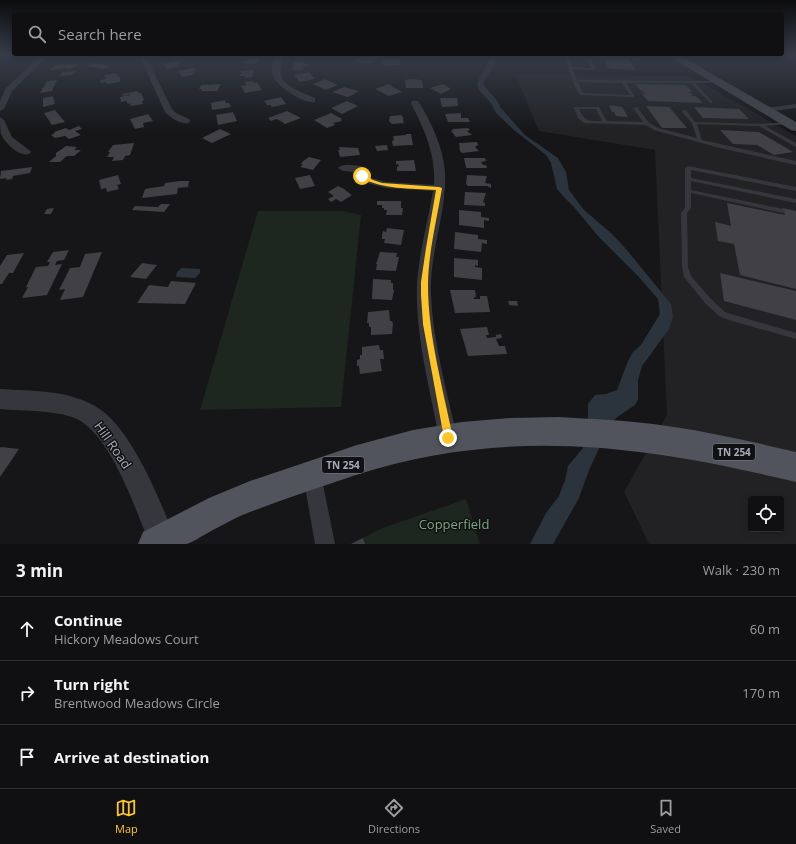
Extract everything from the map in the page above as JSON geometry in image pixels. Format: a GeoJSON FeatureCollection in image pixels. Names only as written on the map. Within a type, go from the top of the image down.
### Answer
{"type":"FeatureCollection","features":[{"type":"Feature","properties":{"kind":"main road"},"geometry":{"type":"LineString","coordinates":[[714,80],[791,125]]}},
{"type":"Feature","properties":{"kind":"main road","name":"TN 254"},"geometry":{"type":"LineString","coordinates":[[159,542],[220,509],[312,475],[412,445],[448,438],[492,433],[542,430],[602,432],[672,440],[708,446],[796,467]]}},
{"type":"Feature","properties":{"kind":"street"},"geometry":{"type":"LineString","coordinates":[[0,109],[4,97],[19,80]]}},
{"type":"Feature","properties":{"kind":"street"},"geometry":{"type":"LineString","coordinates":[[154,80],[168,110],[173,115],[186,121]]}},
{"type":"Feature","properties":{"kind":"street"},"geometry":{"type":"LineString","coordinates":[[280,80],[287,87],[312,100]]}},
{"type":"Feature","properties":{"kind":"street"},"geometry":{"type":"LineString","coordinates":[[415,103],[425,123],[438,157],[440,174],[424,282],[424,295],[426,324],[448,438]]}},
{"type":"Feature","properties":{"kind":"street"},"geometry":{"type":"LineString","coordinates":[[765,110],[794,107]]}},
{"type":"Feature","properties":{"kind":"street"},"geometry":{"type":"LineString","coordinates":[[0,120],[4,132],[12,144],[26,152]]}},
{"type":"Feature","properties":{"kind":"street"},"geometry":{"type":"LineString","coordinates":[[343,168],[359,169],[364,178],[382,184],[439,188]]}},
{"type":"Feature","properties":{"kind":"street","name":"Hill Road"},"geometry":{"type":"LineString","coordinates":[[0,399],[58,405],[77,409],[93,417],[117,446],[132,472],[145,498],[159,542]]}},
{"type":"Feature","properties":{"kind":"street"},"geometry":{"type":"LineString","coordinates":[[312,475],[325,544]]}},
{"type":"Feature","properties":{"kind":"lane"},"geometry":{"type":"LineString","coordinates":[[624,82],[633,96],[581,94],[575,81],[717,82]]}},
{"type":"Feature","properties":{"kind":"lane"},"geometry":{"type":"LineString","coordinates":[[692,82],[710,102]]}},
{"type":"Feature","properties":{"kind":"lane"},"geometry":{"type":"LineString","coordinates":[[605,122],[597,108],[576,108],[580,117],[586,122],[647,124],[656,129],[796,163]]}},
{"type":"Feature","properties":{"kind":"lane"},"geometry":{"type":"LineString","coordinates":[[636,108],[647,124]]}},
{"type":"Feature","properties":{"kind":"lane"},"geometry":{"type":"LineString","coordinates":[[684,112],[694,123],[700,140]]}},
{"type":"Feature","properties":{"kind":"lane"},"geometry":{"type":"LineString","coordinates":[[694,123],[791,125]]}},
{"type":"Feature","properties":{"kind":"lane"},"geometry":{"type":"LineString","coordinates":[[760,125],[796,145]]}},
{"type":"Feature","properties":{"kind":"lane"},"geometry":{"type":"LineString","coordinates":[[796,189],[688,168],[688,208],[684,213],[685,267],[692,283],[712,305],[726,316],[796,336]]}},
{"type":"Feature","properties":{"kind":"lane"},"geometry":{"type":"LineString","coordinates":[[688,179],[796,201]]}},
{"type":"Feature","properties":{"kind":"lane"},"geometry":{"type":"LineString","coordinates":[[688,191],[783,211]]}},
{"type":"Feature","properties":{"kind":"shaded area"},"geometry":{"type":"Polygon","coordinates":[[[478,80],[485,80],[483,83],[500,107],[525,135],[558,158],[566,172],[569,190],[584,210],[612,234],[626,249],[671,304],[673,317],[669,329],[642,366],[638,380],[638,400],[635,405],[616,418],[608,429],[589,470],[579,498],[553,544],[530,544],[546,513],[559,496],[568,466],[583,448],[588,423],[588,404],[595,395],[606,394],[617,390],[633,352],[641,345],[660,314],[658,299],[637,275],[598,236],[557,189],[551,163],[546,155],[514,130],[496,113],[491,103],[478,89],[477,83],[478,80]]]}},
{"type":"Feature","properties":{"kind":"shaded area"},"geometry":{"type":"Polygon","coordinates":[[[518,80],[698,80],[796,136],[796,544],[649,544],[624,492],[667,415],[655,150],[539,131],[518,80]]]}},
{"type":"Feature","properties":{"kind":"shaded area"},"geometry":{"type":"Polygon","coordinates":[[[182,268],[200,269],[200,273],[195,278],[176,277],[177,272],[182,268]]]}},
{"type":"Feature","properties":{"kind":"green space"},"geometry":{"type":"Polygon","coordinates":[[[258,211],[343,211],[361,215],[341,407],[200,410],[258,211]]]}},
{"type":"Feature","properties":{"kind":"green space","name":"Copperfield"},"geometry":{"type":"Polygon","coordinates":[[[466,499],[480,544],[351,544],[380,529],[466,499]]]}},
{"type":"Feature","properties":{"kind":"building"},"geometry":{"type":"Polygon","coordinates":[[[57,80],[52,91],[40,93],[47,81],[57,80]]]}},
{"type":"Feature","properties":{"kind":"building"},"geometry":{"type":"Polygon","coordinates":[[[100,80],[120,80],[120,82],[107,84],[106,82],[101,83],[100,80]]]}},
{"type":"Feature","properties":{"kind":"building"},"geometry":{"type":"Polygon","coordinates":[[[322,80],[328,80],[338,85],[326,90],[313,84],[322,80]]]}},
{"type":"Feature","properties":{"kind":"building"},"geometry":{"type":"Polygon","coordinates":[[[405,80],[422,80],[423,88],[406,88],[405,80]]]}},
{"type":"Feature","properties":{"kind":"building"},"geometry":{"type":"Polygon","coordinates":[[[252,81],[254,83],[257,82],[262,90],[245,93],[241,86],[246,85],[245,82],[252,81]]]}},
{"type":"Feature","properties":{"kind":"building"},"geometry":{"type":"Polygon","coordinates":[[[221,84],[217,91],[201,91],[202,89],[199,89],[201,85],[221,84]]]}},
{"type":"Feature","properties":{"kind":"building"},"geometry":{"type":"Polygon","coordinates":[[[389,84],[402,92],[389,96],[375,89],[389,84]]]}},
{"type":"Feature","properties":{"kind":"building"},"geometry":{"type":"Polygon","coordinates":[[[443,84],[451,89],[441,94],[430,88],[443,84]]]}},
{"type":"Feature","properties":{"kind":"building"},"geometry":{"type":"Polygon","coordinates":[[[635,84],[686,85],[692,92],[688,92],[693,94],[691,95],[692,96],[696,96],[703,103],[648,101],[642,94],[646,94],[641,92],[644,91],[640,90],[635,84]]]}},
{"type":"Feature","properties":{"kind":"building"},"geometry":{"type":"Polygon","coordinates":[[[344,87],[359,91],[348,97],[332,92],[344,87]]]}},
{"type":"Feature","properties":{"kind":"building"},"geometry":{"type":"Polygon","coordinates":[[[138,91],[141,93],[144,100],[142,101],[143,104],[131,106],[130,104],[133,103],[128,104],[126,101],[121,102],[120,97],[130,95],[123,96],[122,94],[138,91]]]}},
{"type":"Feature","properties":{"kind":"building"},"geometry":{"type":"Polygon","coordinates":[[[53,96],[55,104],[43,107],[43,98],[53,96]]]}},
{"type":"Feature","properties":{"kind":"building"},"geometry":{"type":"Polygon","coordinates":[[[281,97],[286,104],[272,107],[271,105],[267,105],[264,101],[281,97]]]}},
{"type":"Feature","properties":{"kind":"building"},"geometry":{"type":"Polygon","coordinates":[[[440,98],[457,98],[458,106],[442,107],[440,98]]]}},
{"type":"Feature","properties":{"kind":"building"},"geometry":{"type":"Polygon","coordinates":[[[225,100],[231,107],[212,110],[211,103],[225,100]]]}},
{"type":"Feature","properties":{"kind":"building"},"geometry":{"type":"Polygon","coordinates":[[[347,101],[358,106],[342,114],[331,108],[347,101]]]}},
{"type":"Feature","properties":{"kind":"building"},"geometry":{"type":"Polygon","coordinates":[[[609,105],[622,107],[628,117],[616,116],[614,112],[612,112],[609,105]]]}},
{"type":"Feature","properties":{"kind":"building"},"geometry":{"type":"Polygon","coordinates":[[[646,106],[669,107],[687,128],[662,128],[646,106]]]}},
{"type":"Feature","properties":{"kind":"building"},"geometry":{"type":"Polygon","coordinates":[[[694,107],[739,109],[749,119],[703,118],[694,107]]]}},
{"type":"Feature","properties":{"kind":"building"},"geometry":{"type":"Polygon","coordinates":[[[55,110],[65,122],[52,125],[44,113],[55,110]]]}},
{"type":"Feature","properties":{"kind":"building"},"geometry":{"type":"Polygon","coordinates":[[[287,111],[301,118],[285,124],[276,119],[271,121],[268,118],[287,111]]]}},
{"type":"Feature","properties":{"kind":"building"},"geometry":{"type":"Polygon","coordinates":[[[233,112],[237,121],[218,125],[216,115],[233,112]]]}},
{"type":"Feature","properties":{"kind":"building"},"geometry":{"type":"Polygon","coordinates":[[[331,113],[342,119],[340,120],[342,121],[333,123],[335,125],[327,128],[314,120],[331,113]]]}},
{"type":"Feature","properties":{"kind":"building"},"geometry":{"type":"Polygon","coordinates":[[[461,113],[461,118],[468,118],[470,122],[448,122],[445,114],[461,113]]]}},
{"type":"Feature","properties":{"kind":"building"},"geometry":{"type":"Polygon","coordinates":[[[148,114],[153,121],[143,123],[144,127],[135,129],[130,119],[148,114]]]}},
{"type":"Feature","properties":{"kind":"building"},"geometry":{"type":"Polygon","coordinates":[[[401,115],[404,119],[404,123],[392,124],[389,121],[390,116],[401,115]]]}},
{"type":"Feature","properties":{"kind":"building"},"geometry":{"type":"Polygon","coordinates":[[[79,126],[82,129],[75,131],[81,135],[69,139],[65,136],[55,138],[51,135],[55,133],[54,132],[66,128],[69,130],[79,126]]]}},
{"type":"Feature","properties":{"kind":"building"},"geometry":{"type":"Polygon","coordinates":[[[468,128],[470,130],[467,131],[472,135],[456,137],[451,131],[453,130],[452,129],[468,128]]]}},
{"type":"Feature","properties":{"kind":"building"},"geometry":{"type":"Polygon","coordinates":[[[220,129],[231,134],[212,143],[202,138],[220,129]]]}},
{"type":"Feature","properties":{"kind":"building"},"geometry":{"type":"Polygon","coordinates":[[[720,130],[759,132],[793,152],[774,155],[757,145],[733,144],[720,130]]]}},
{"type":"Feature","properties":{"kind":"building"},"geometry":{"type":"Polygon","coordinates":[[[411,134],[413,145],[393,146],[393,136],[411,134]]]}},
{"type":"Feature","properties":{"kind":"building"},"geometry":{"type":"Polygon","coordinates":[[[477,142],[478,145],[475,147],[479,151],[462,153],[460,151],[459,143],[477,142]]]}},
{"type":"Feature","properties":{"kind":"building"},"geometry":{"type":"Polygon","coordinates":[[[134,143],[130,155],[125,156],[123,160],[112,161],[114,157],[107,157],[110,152],[108,152],[113,145],[134,143]]]}},
{"type":"Feature","properties":{"kind":"building"},"geometry":{"type":"Polygon","coordinates":[[[387,145],[388,150],[377,151],[375,146],[387,145]]]}},
{"type":"Feature","properties":{"kind":"building"},"geometry":{"type":"Polygon","coordinates":[[[66,146],[77,147],[74,150],[81,150],[74,156],[67,156],[60,162],[49,162],[56,156],[56,153],[66,146]]]}},
{"type":"Feature","properties":{"kind":"building"},"geometry":{"type":"Polygon","coordinates":[[[339,147],[358,148],[360,155],[340,157],[338,150],[340,150],[339,147]]]}},
{"type":"Feature","properties":{"kind":"building"},"geometry":{"type":"Polygon","coordinates":[[[309,157],[321,160],[313,170],[300,167],[303,165],[301,164],[302,162],[309,157]]]}},
{"type":"Feature","properties":{"kind":"building"},"geometry":{"type":"Polygon","coordinates":[[[464,158],[485,158],[486,161],[481,162],[483,165],[486,165],[487,168],[466,168],[464,158]]]}},
{"type":"Feature","properties":{"kind":"building"},"geometry":{"type":"Polygon","coordinates":[[[414,160],[416,171],[397,171],[397,167],[399,166],[396,164],[396,161],[414,160]]]}},
{"type":"Feature","properties":{"kind":"building"},"geometry":{"type":"Polygon","coordinates":[[[32,167],[30,173],[13,176],[12,179],[0,179],[1,171],[32,167]]]}},
{"type":"Feature","properties":{"kind":"building"},"geometry":{"type":"Polygon","coordinates":[[[118,175],[121,184],[117,185],[119,189],[107,192],[106,188],[101,189],[99,180],[118,175]]]}},
{"type":"Feature","properties":{"kind":"building"},"geometry":{"type":"Polygon","coordinates":[[[310,175],[315,186],[300,189],[295,178],[310,175]]]}},
{"type":"Feature","properties":{"kind":"building"},"geometry":{"type":"Polygon","coordinates":[[[467,175],[487,176],[485,183],[491,184],[491,188],[487,186],[468,186],[466,184],[467,175]]]}},
{"type":"Feature","properties":{"kind":"building"},"geometry":{"type":"Polygon","coordinates":[[[189,181],[188,187],[178,188],[177,194],[142,198],[145,189],[164,186],[165,183],[189,181]]]}},
{"type":"Feature","properties":{"kind":"building"},"geometry":{"type":"Polygon","coordinates":[[[338,186],[352,195],[341,202],[336,199],[331,202],[328,199],[334,196],[328,192],[338,186]]]}},
{"type":"Feature","properties":{"kind":"building"},"geometry":{"type":"Polygon","coordinates":[[[465,192],[486,193],[483,202],[485,203],[485,206],[464,205],[465,192]]]}},
{"type":"Feature","properties":{"kind":"building"},"geometry":{"type":"Polygon","coordinates":[[[377,201],[401,201],[401,208],[403,208],[402,215],[386,215],[387,210],[382,208],[382,205],[377,205],[377,201]]]}},
{"type":"Feature","properties":{"kind":"building"},"geometry":{"type":"Polygon","coordinates":[[[727,203],[785,215],[782,208],[796,211],[796,289],[740,275],[734,244],[718,241],[715,222],[731,226],[727,203]]]}},
{"type":"Feature","properties":{"kind":"building"},"geometry":{"type":"Polygon","coordinates":[[[161,204],[170,204],[164,212],[132,210],[135,206],[158,207],[161,204]]]}},
{"type":"Feature","properties":{"kind":"building"},"geometry":{"type":"Polygon","coordinates":[[[54,208],[51,214],[44,214],[47,209],[54,208]]]}},
{"type":"Feature","properties":{"kind":"building"},"geometry":{"type":"Polygon","coordinates":[[[459,210],[481,212],[481,217],[489,218],[489,221],[484,220],[484,228],[459,225],[459,210]]]}},
{"type":"Feature","properties":{"kind":"building"},"geometry":{"type":"Polygon","coordinates":[[[387,228],[404,230],[401,245],[384,243],[385,239],[382,239],[382,235],[383,231],[386,232],[387,228]]]}},
{"type":"Feature","properties":{"kind":"building"},"geometry":{"type":"Polygon","coordinates":[[[455,232],[478,235],[478,239],[487,240],[487,244],[482,243],[481,252],[454,249],[455,232]]]}},
{"type":"Feature","properties":{"kind":"building"},"geometry":{"type":"Polygon","coordinates":[[[69,250],[64,260],[57,261],[55,265],[62,264],[47,295],[22,298],[36,267],[48,266],[50,262],[47,262],[53,252],[69,250]]]}},
{"type":"Feature","properties":{"kind":"building"},"geometry":{"type":"Polygon","coordinates":[[[102,252],[83,297],[60,300],[65,289],[59,290],[70,268],[80,267],[85,254],[102,252]]]}},
{"type":"Feature","properties":{"kind":"building"},"geometry":{"type":"Polygon","coordinates":[[[380,252],[397,253],[396,257],[399,257],[396,271],[376,270],[376,264],[380,252]]]}},
{"type":"Feature","properties":{"kind":"building"},"geometry":{"type":"Polygon","coordinates":[[[24,253],[13,273],[9,273],[2,284],[0,284],[0,266],[7,255],[24,253]]]}},
{"type":"Feature","properties":{"kind":"building"},"geometry":{"type":"Polygon","coordinates":[[[454,258],[478,260],[478,266],[475,265],[475,267],[482,268],[482,280],[454,277],[454,258]]]}},
{"type":"Feature","properties":{"kind":"building"},"geometry":{"type":"Polygon","coordinates":[[[142,263],[157,265],[146,279],[130,277],[142,263]]]}},
{"type":"Feature","properties":{"kind":"building"},"geometry":{"type":"Polygon","coordinates":[[[720,273],[796,291],[796,320],[724,301],[720,273]]]}},
{"type":"Feature","properties":{"kind":"building"},"geometry":{"type":"Polygon","coordinates":[[[373,279],[391,280],[394,290],[392,300],[372,299],[373,279]]]}},
{"type":"Feature","properties":{"kind":"building"},"geometry":{"type":"Polygon","coordinates":[[[171,281],[196,283],[185,304],[137,303],[149,285],[168,287],[171,281]]]}},
{"type":"Feature","properties":{"kind":"building"},"geometry":{"type":"Polygon","coordinates":[[[450,290],[475,290],[476,297],[474,297],[474,299],[480,299],[480,296],[487,296],[490,312],[455,313],[450,290]]]}},
{"type":"Feature","properties":{"kind":"building"},"geometry":{"type":"Polygon","coordinates":[[[508,301],[517,301],[518,306],[509,305],[508,301]]]}},
{"type":"Feature","properties":{"kind":"building"},"geometry":{"type":"Polygon","coordinates":[[[389,310],[390,321],[392,321],[393,324],[392,334],[371,335],[371,327],[369,327],[369,323],[367,323],[368,312],[389,310]]]}},
{"type":"Feature","properties":{"kind":"building"},"geometry":{"type":"Polygon","coordinates":[[[487,327],[489,335],[486,335],[487,338],[496,337],[496,335],[501,334],[502,338],[496,339],[499,346],[505,346],[507,354],[468,356],[460,329],[487,327]]]}},
{"type":"Feature","properties":{"kind":"building"},"geometry":{"type":"Polygon","coordinates":[[[379,345],[380,350],[383,350],[384,359],[380,359],[382,371],[360,374],[359,366],[357,366],[357,360],[360,359],[360,355],[362,355],[362,347],[379,345]]]}},
{"type":"Feature","properties":{"kind":"building"},"geometry":{"type":"Polygon","coordinates":[[[0,448],[19,449],[0,477],[0,448]]]}},
{"type":"Feature","properties":{"kind":"building"},"geometry":{"type":"Polygon","coordinates":[[[363,538],[365,544],[351,544],[363,538]]]}},
{"type":"Feature","properties":{"kind":"route"},"geometry":{"type":"LineString","coordinates":[[362,176],[371,181],[382,184],[439,188],[424,282],[424,295],[426,324],[448,438]]}}]}
